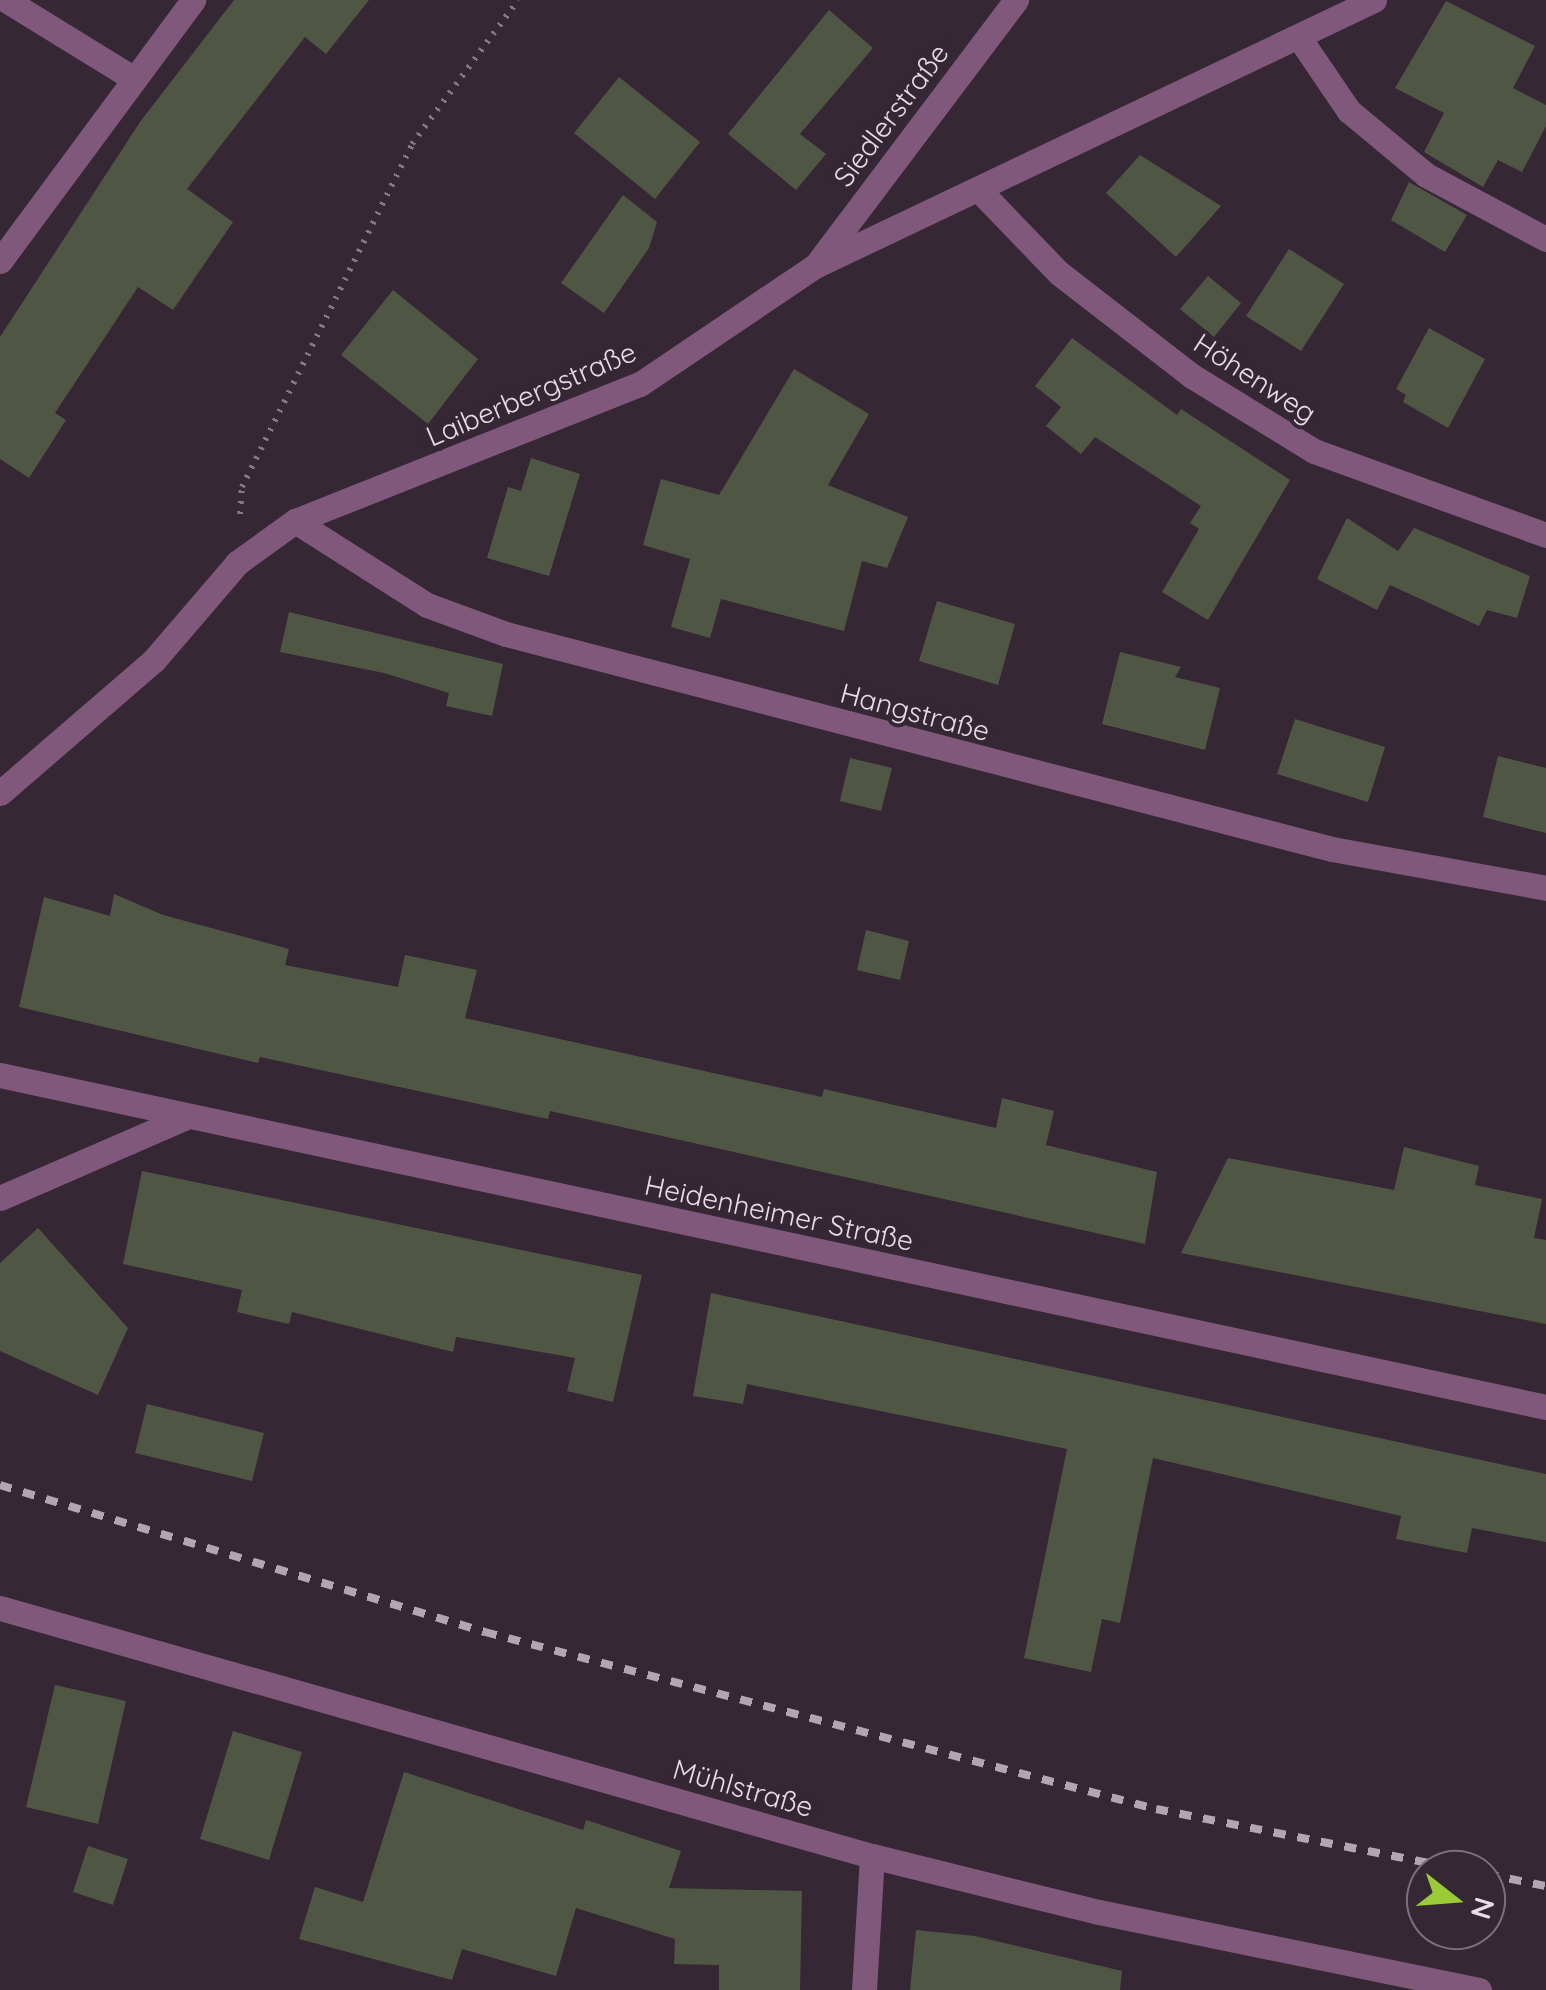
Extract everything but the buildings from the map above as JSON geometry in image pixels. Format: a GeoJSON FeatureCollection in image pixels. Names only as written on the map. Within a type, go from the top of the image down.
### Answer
{"type":"FeatureCollection","features":[{"type":"Feature","properties":{"kind":"street"},"geometry":{"type":"LineString","coordinates":[[6,0],[133,78]]}},
{"type":"Feature","properties":{"kind":"street"},"geometry":{"type":"LineString","coordinates":[[0,262],[193,0]]}},
{"type":"Feature","properties":{"kind":"street","name":"Siedlerstraße"},"geometry":{"type":"LineString","coordinates":[[815,266],[1016,0]]}},
{"type":"Feature","properties":{"kind":"street","name":"Laiberbergstraße"},"geometry":{"type":"LineString","coordinates":[[0,793],[154,660],[237,563],[295,522],[640,384],[815,266],[1300,39],[1374,0]]}},
{"type":"Feature","properties":{"kind":"street"},"geometry":{"type":"LineString","coordinates":[[1300,39],[1349,111],[1426,175],[1546,238]]}},
{"type":"Feature","properties":{"kind":"street","name":"Höhenweg"},"geometry":{"type":"LineString","coordinates":[[980,190],[1059,273],[1192,376],[1314,451],[1546,535]]}},
{"type":"Feature","properties":{"kind":"street","name":"Hangstraße"},"geometry":{"type":"LineString","coordinates":[[295,522],[426,606],[506,634],[1332,849],[1546,888]]}},
{"type":"Feature","properties":{"kind":"street","name":"Heidenheimer Straße"},"geometry":{"type":"LineString","coordinates":[[0,1075],[184,1118],[1546,1406]]}},
{"type":"Feature","properties":{"kind":"street"},"geometry":{"type":"LineString","coordinates":[[0,1198],[184,1118]]}},
{"type":"Feature","properties":{"kind":"street","name":"Mühlstraße"},"geometry":{"type":"LineString","coordinates":[[0,1608],[872,1856],[1099,1912],[1479,1990]]}},
{"type":"Feature","properties":{"kind":"street"},"geometry":{"type":"LineString","coordinates":[[864,1990],[872,1856]]}},
{"type":"Feature","properties":{"kind":"path"},"geometry":{"type":"LineString","coordinates":[[237,563],[242,487],[412,144],[518,0]]}},
{"type":"Feature","properties":{"kind":"railway"},"geometry":{"type":"LineString","coordinates":[[0,1485],[485,1632],[1156,1809],[1406,1859]]}},
{"type":"Feature","properties":{"kind":"railway"},"geometry":{"type":"LineString","coordinates":[[1506,1878],[1546,1886]]}}]}
